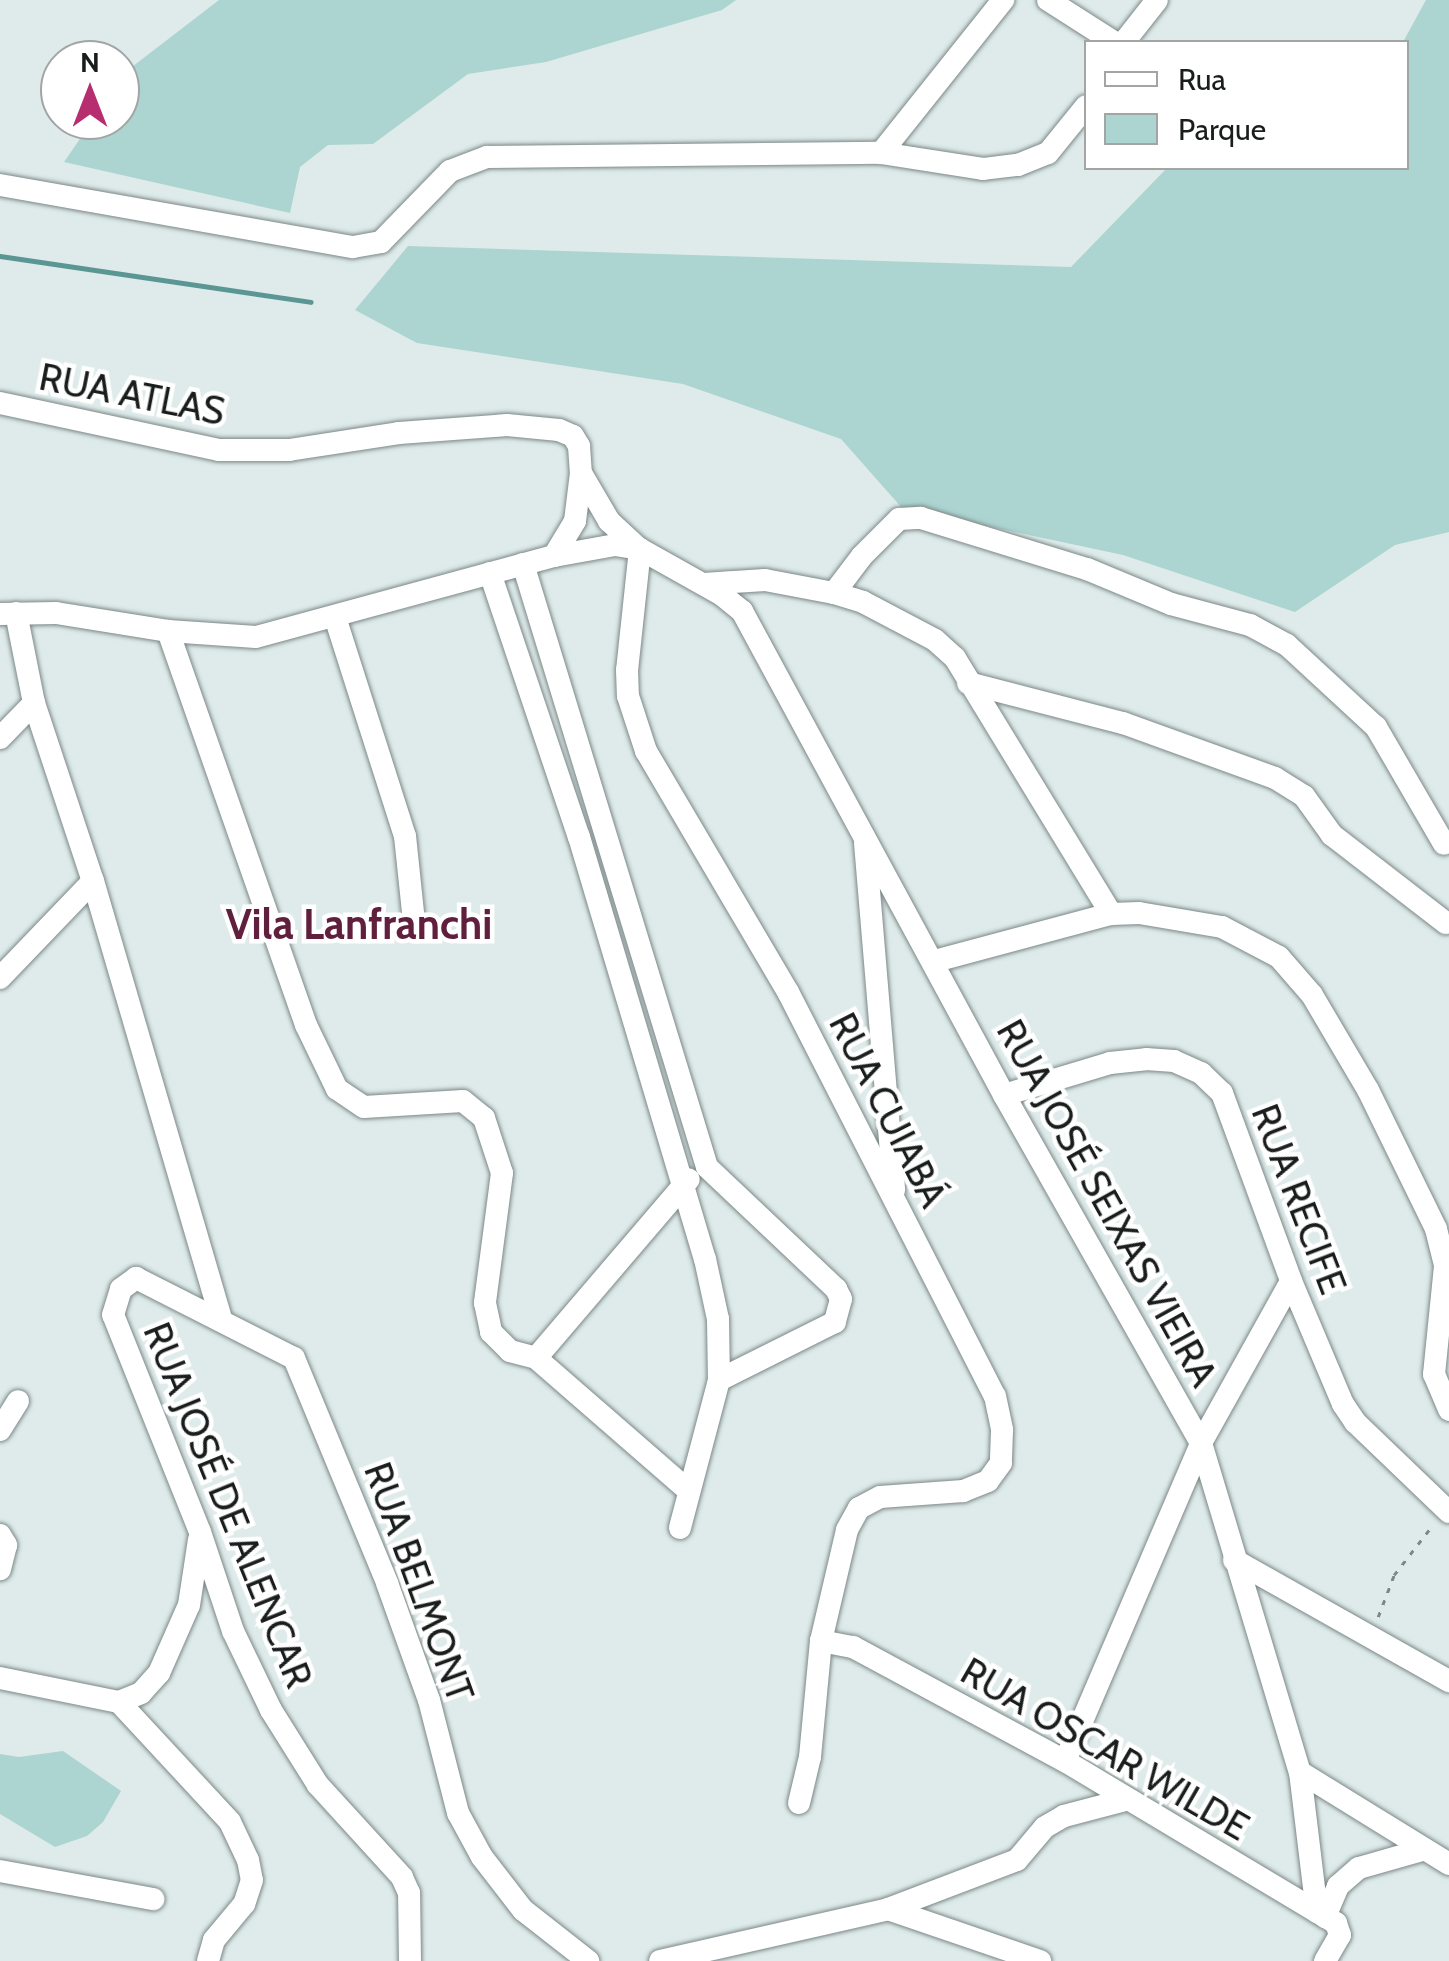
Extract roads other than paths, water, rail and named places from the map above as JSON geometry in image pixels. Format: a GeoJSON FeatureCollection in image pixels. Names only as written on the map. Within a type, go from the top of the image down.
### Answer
{"type":"FeatureCollection","features":[{"type":"Feature","properties":{"kind":"street"},"geometry":{"type":"LineString","coordinates":[[882,153],[1002,0]]}},
{"type":"Feature","properties":{"kind":"street"},"geometry":{"type":"LineString","coordinates":[[1048,0],[1111,40]]}},
{"type":"Feature","properties":{"kind":"street"},"geometry":{"type":"LineString","coordinates":[[1126,40],[1157,0]]}},
{"type":"Feature","properties":{"kind":"street"},"geometry":{"type":"LineString","coordinates":[[0,185],[353,247],[381,242],[450,171],[486,156],[882,153],[983,169],[1018,166],[1048,153],[1084,108]]}},
{"type":"Feature","properties":{"kind":"street","name":"RUA ATLAS"},"geometry":{"type":"LineString","coordinates":[[0,403],[219,450],[289,450],[399,433],[528,426],[573,436],[579,446],[581,472]]}},
{"type":"Feature","properties":{"kind":"street"},"geometry":{"type":"LineString","coordinates":[[581,472],[609,520],[640,550]]}},
{"type":"Feature","properties":{"kind":"street"},"geometry":{"type":"LineString","coordinates":[[554,556],[575,521],[581,472]]}},
{"type":"Feature","properties":{"kind":"street"},"geometry":{"type":"LineString","coordinates":[[834,593],[862,556],[898,519],[921,518],[1087,570],[1171,604],[1250,626],[1287,645],[1376,726],[1444,844]]}},
{"type":"Feature","properties":{"kind":"street"},"geometry":{"type":"LineString","coordinates":[[220,1320],[93,881],[8,614],[56,613],[168,631],[256,637],[593,546],[640,550]]}},
{"type":"Feature","properties":{"kind":"street","name":"RUA JOSÉ SEIXAS VIEIRA"},"geometry":{"type":"LineString","coordinates":[[640,550],[704,584],[742,611],[935,960],[1004,1094],[1201,1443],[1300,1772],[1321,1914]]}},
{"type":"Feature","properties":{"kind":"street","name":"RUA CUIABÁ"},"geometry":{"type":"LineString","coordinates":[[640,550],[627,670],[635,723],[661,778],[788,992],[996,1396],[1001,1463],[988,1481],[963,1491],[880,1497],[860,1508],[848,1530],[824,1612],[821,1641]]}},
{"type":"Feature","properties":{"kind":"street"},"geometry":{"type":"LineString","coordinates":[[523,564],[606,826],[706,1167],[836,1289],[841,1299],[835,1322],[718,1380]]}},
{"type":"Feature","properties":{"kind":"street"},"geometry":{"type":"LineString","coordinates":[[490,573],[579,837],[705,1259],[718,1319],[718,1380],[680,1528]]}},
{"type":"Feature","properties":{"kind":"street"},"geometry":{"type":"LineString","coordinates":[[704,584],[765,580],[834,593],[863,602],[936,640],[955,658],[1111,914]]}},
{"type":"Feature","properties":{"kind":"street"},"geometry":{"type":"LineString","coordinates":[[336,617],[405,836],[414,921]]}},
{"type":"Feature","properties":{"kind":"street"},"geometry":{"type":"LineString","coordinates":[[168,631],[306,1025],[336,1089],[364,1107],[463,1101],[484,1118],[502,1173],[502,1202],[487,1278],[491,1332],[510,1351],[536,1358],[689,1491]]}},
{"type":"Feature","properties":{"kind":"street"},"geometry":{"type":"LineString","coordinates":[[968,682],[1124,723],[1274,778],[1304,796],[1332,835],[1446,923]]}},
{"type":"Feature","properties":{"kind":"street"},"geometry":{"type":"LineString","coordinates":[[0,738],[34,703]]}},
{"type":"Feature","properties":{"kind":"street"},"geometry":{"type":"LineString","coordinates":[[579,837],[606,826]]}},
{"type":"Feature","properties":{"kind":"street"},"geometry":{"type":"LineString","coordinates":[[864,834],[895,1199]]}},
{"type":"Feature","properties":{"kind":"street"},"geometry":{"type":"LineString","coordinates":[[0,978],[93,881]]}},
{"type":"Feature","properties":{"kind":"street"},"geometry":{"type":"LineString","coordinates":[[935,960],[1111,914],[1164,916],[1222,927],[1279,957],[1312,995],[1368,1090],[1440,1239],[1445,1266],[1434,1374],[1449,1410]]}},
{"type":"Feature","properties":{"kind":"street","name":"RUA RECIFE"},"geometry":{"type":"LineString","coordinates":[[1004,1094],[1110,1064],[1146,1059],[1174,1061],[1201,1073],[1222,1093],[1291,1282],[1355,1422],[1447,1511]]}},
{"type":"Feature","properties":{"kind":"street"},"geometry":{"type":"LineString","coordinates":[[536,1358],[680,1185],[706,1167]]}},
{"type":"Feature","properties":{"kind":"street","name":"RUA BELMONT"},"geometry":{"type":"LineString","coordinates":[[136,1278],[294,1358],[387,1582],[429,1700],[458,1813],[482,1857],[524,1910],[588,1961]]}},
{"type":"Feature","properties":{"kind":"street","name":"RUA JOSÉ DE ALENCAR"},"geometry":{"type":"LineString","coordinates":[[136,1278],[121,1289],[113,1315],[200,1532],[232,1631],[272,1710],[318,1786],[402,1877],[409,1893],[410,1961]]}},
{"type":"Feature","properties":{"kind":"street"},"geometry":{"type":"LineString","coordinates":[[1064,1761],[1201,1443],[1291,1282]]}},
{"type":"Feature","properties":{"kind":"street"},"geometry":{"type":"LineString","coordinates":[[0,1430],[18,1401]]}},
{"type":"Feature","properties":{"kind":"street"},"geometry":{"type":"LineString","coordinates":[[0,1678],[119,1702],[142,1692],[159,1674],[189,1605],[200,1532]]}},
{"type":"Feature","properties":{"kind":"street"},"geometry":{"type":"LineString","coordinates":[[0,1535],[6,1559],[0,1570]]}},
{"type":"Feature","properties":{"kind":"street"},"geometry":{"type":"LineString","coordinates":[[1234,1560],[1449,1681]]}},
{"type":"Feature","properties":{"kind":"street"},"geometry":{"type":"LineString","coordinates":[[799,1803],[810,1757],[821,1641]]}},
{"type":"Feature","properties":{"kind":"street","name":"RUA OSCAR WILDE"},"geometry":{"type":"LineString","coordinates":[[821,1641],[853,1647],[1064,1761],[1321,1914]]}},
{"type":"Feature","properties":{"kind":"street"},"geometry":{"type":"LineString","coordinates":[[119,1702],[230,1822],[248,1860],[252,1880],[244,1904],[214,1940],[208,1961]]}},
{"type":"Feature","properties":{"kind":"street"},"geometry":{"type":"LineString","coordinates":[[1300,1772],[1449,1864]]}},
{"type":"Feature","properties":{"kind":"street"},"geometry":{"type":"LineString","coordinates":[[660,1961],[888,1909],[1017,1860],[1044,1827],[1064,1816],[1126,1800]]}},
{"type":"Feature","properties":{"kind":"street"},"geometry":{"type":"LineString","coordinates":[[1324,1961],[1340,1935],[1336,1923],[1321,1914],[1338,1886],[1358,1868],[1422,1850]]}},
{"type":"Feature","properties":{"kind":"street"},"geometry":{"type":"LineString","coordinates":[[0,1871],[154,1900]]}},
{"type":"Feature","properties":{"kind":"street"},"geometry":{"type":"LineString","coordinates":[[888,1909],[1040,1961]]}},
{"type":"Feature","properties":{"kind":"waterway"},"geometry":{"type":"LineString","coordinates":[[0,256],[311,302]]}},
{"type":"Feature","properties":{"kind":"district","name":"Vila Lanfranchi"},"geometry":{"type":"Point","coordinates":[359,924]}}]}
